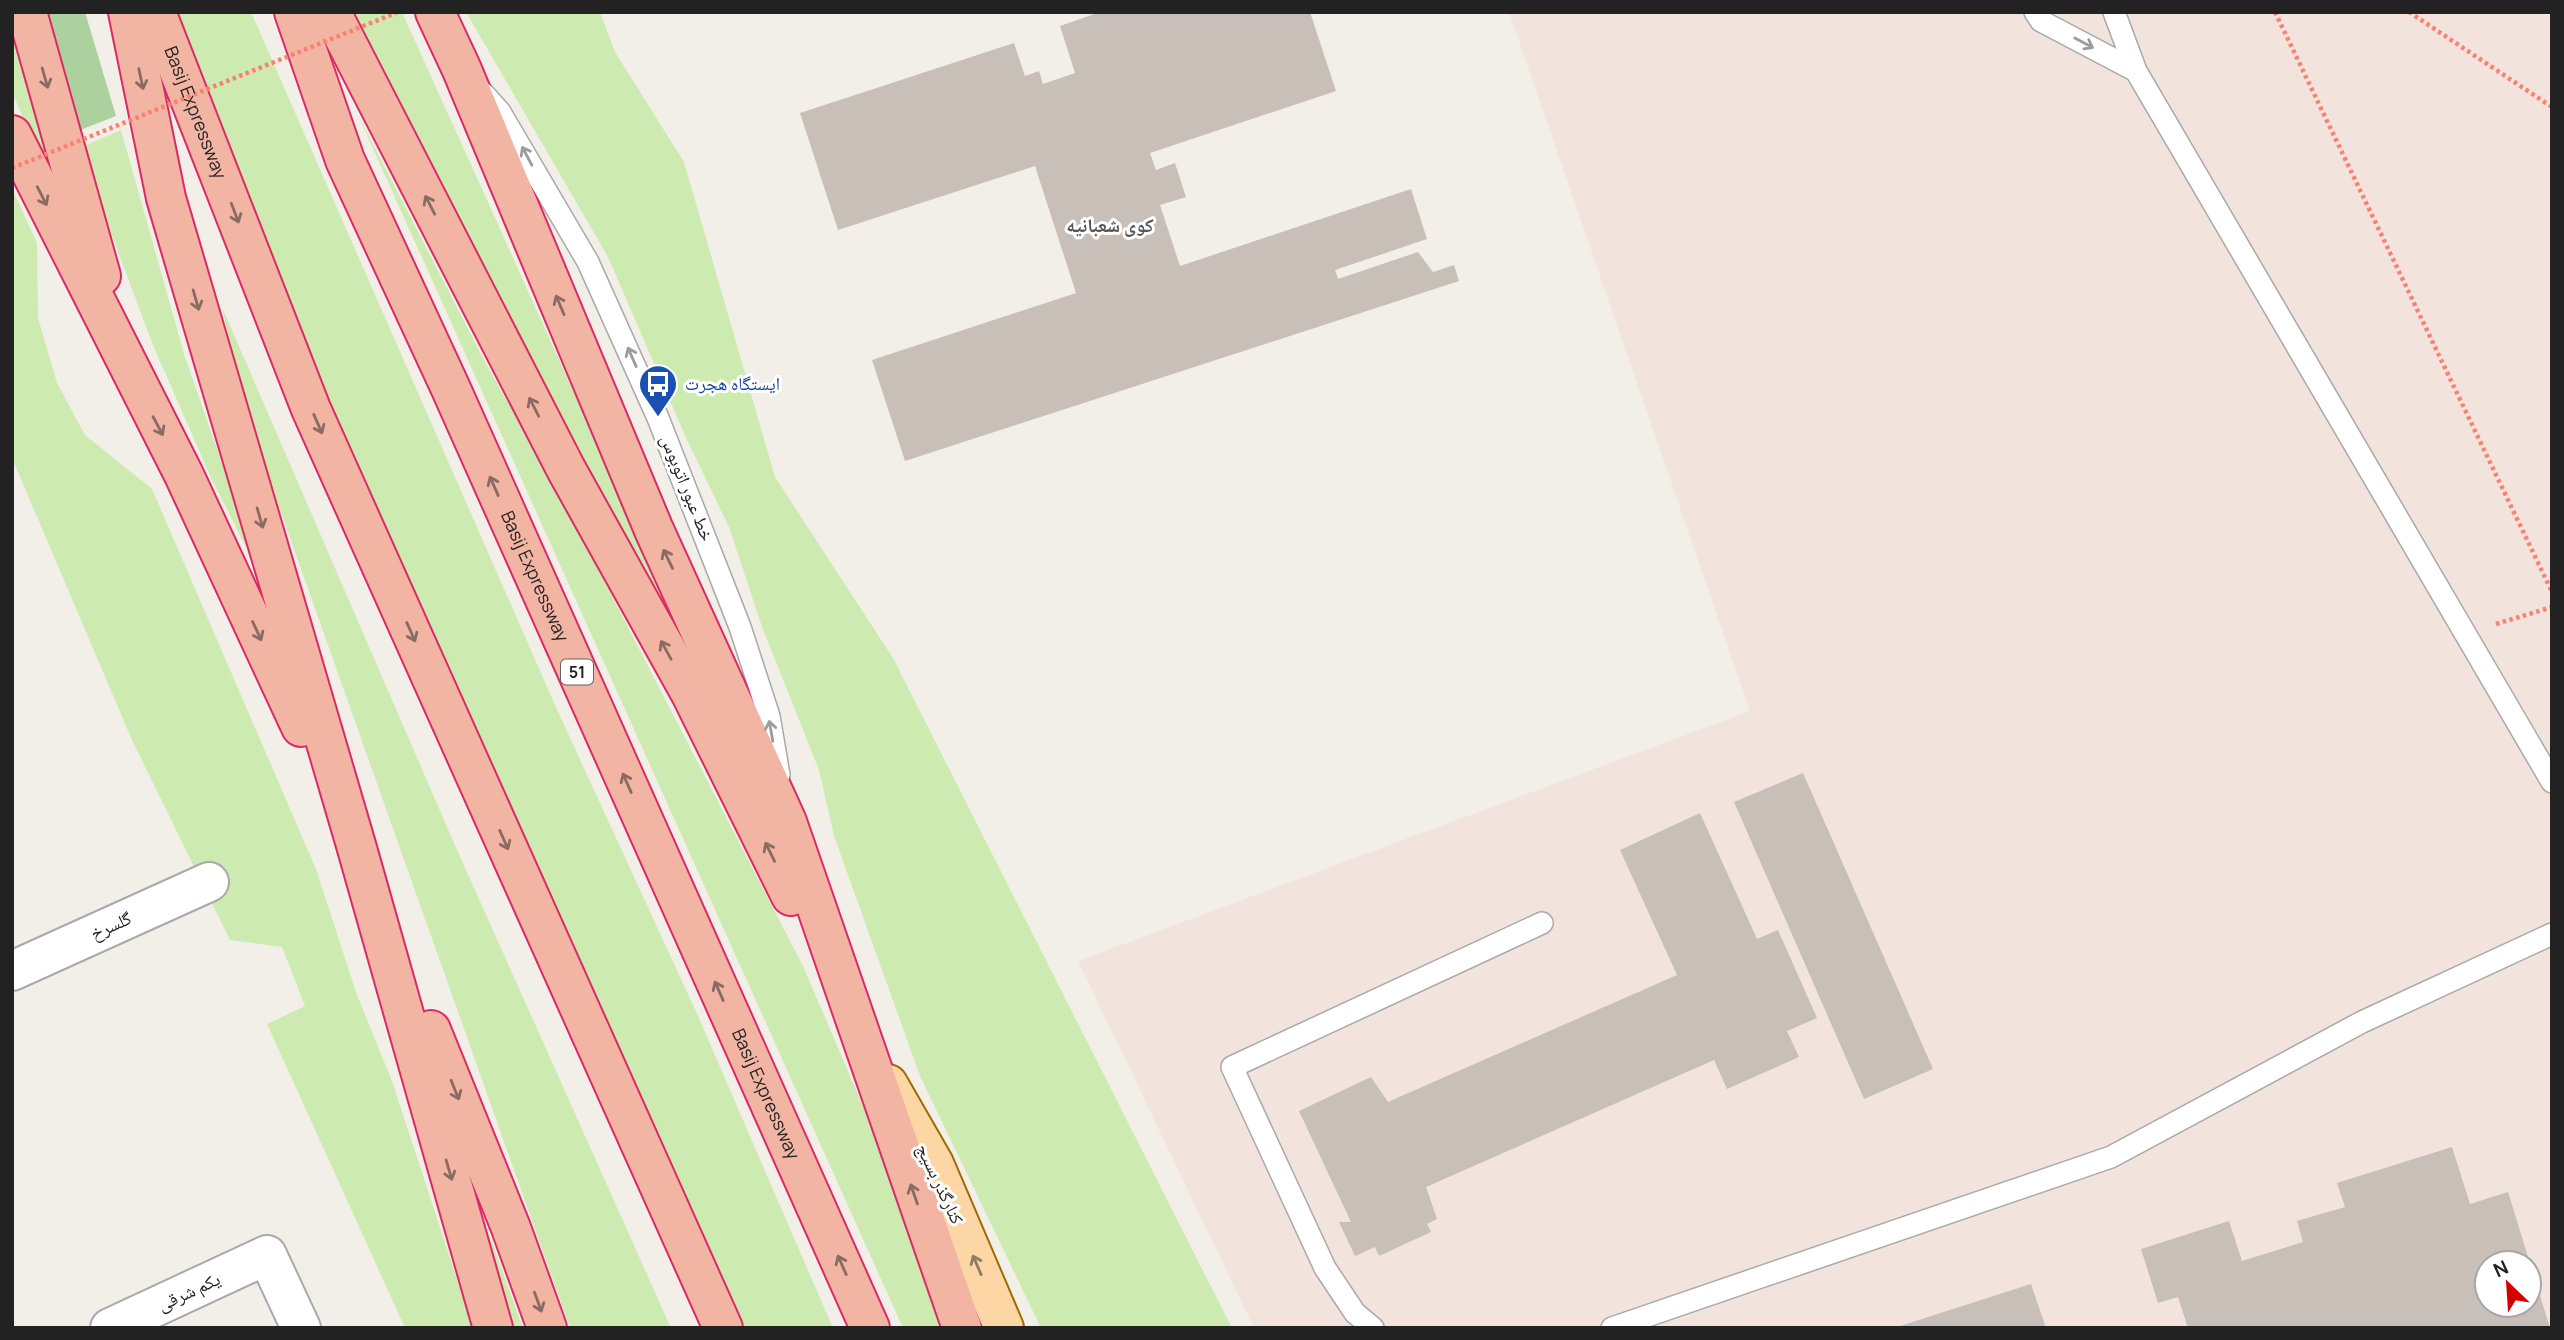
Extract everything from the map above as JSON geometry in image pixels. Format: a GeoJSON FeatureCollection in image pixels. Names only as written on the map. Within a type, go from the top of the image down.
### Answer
{"type":"FeatureCollection","features":[{"type":"Feature","properties":{"kind":"highway"},"geometry":{"type":"LineString","coordinates":[[26,12],[127,365]]}},
{"type":"Feature","properties":{"kind":"highway"},"geometry":{"type":"LineString","coordinates":[[128,12],[166,198],[356,845],[493,1328]]}},
{"type":"Feature","properties":{"kind":"highway","name":"Basij Expressway"},"geometry":{"type":"LineString","coordinates":[[156,12],[311,410],[723,1328]]}},
{"type":"Feature","properties":{"kind":"highway","name":"Basij Expressway"},"geometry":{"type":"LineString","coordinates":[[294,12],[345,160],[457,402],[870,1328]]}},
{"type":"Feature","properties":{"kind":"highway"},"geometry":{"type":"LineString","coordinates":[[331,12],[566,469],[691,694],[866,1045]]}},
{"type":"Feature","properties":{"kind":"highway"},"geometry":{"type":"LineString","coordinates":[[435,12],[462,70],[654,530],[787,822],[962,1328]]}},
{"type":"Feature","properties":{"kind":"highway"},"geometry":{"type":"LineString","coordinates":[[12,135],[184,475],[356,845],[511,1228],[547,1328]]}},
{"type":"Feature","properties":{"kind":"main road","name":"کنارگذر بسیج"},"geometry":{"type":"LineString","coordinates":[[866,1045],[934,1164],[1004,1328]]}},
{"type":"Feature","properties":{"kind":"street","name":"گلسرخ"},"geometry":{"type":"LineString","coordinates":[[12,971],[209,882]]}},
{"type":"Feature","properties":{"kind":"street","name":"یکم شرقی"},"geometry":{"type":"LineString","coordinates":[[110,1328],[267,1255],[301,1328]]}},
{"type":"Feature","properties":{"kind":"lane"},"geometry":{"type":"LineString","coordinates":[[2035,12],[2041,21],[2136,71]]}},
{"type":"Feature","properties":{"kind":"lane"},"geometry":{"type":"LineString","coordinates":[[2115,12],[2136,71],[2552,782]]}},
{"type":"Feature","properties":{"kind":"lane"},"geometry":{"type":"LineString","coordinates":[[1373,1328],[1354,1313],[1325,1268],[1232,1067],[1542,923]]}},
{"type":"Feature","properties":{"kind":"lane"},"geometry":{"type":"LineString","coordinates":[[1612,1328],[2111,1157],[2362,1022],[2552,934]]}},
{"type":"Feature","properties":{"kind":"path"},"geometry":{"type":"LineString","coordinates":[[12,168],[398,12]]}},
{"type":"Feature","properties":{"kind":"path"},"geometry":{"type":"LineString","coordinates":[[2274,12],[2552,592]]}},
{"type":"Feature","properties":{"kind":"path"},"geometry":{"type":"LineString","coordinates":[[2409,12],[2552,107]]}},
{"type":"Feature","properties":{"kind":"path"},"geometry":{"type":"LineString","coordinates":[[2465,633],[2552,607]]}},
{"type":"Feature","properties":{"kind":"shaded area"},"geometry":{"type":"Polygon","coordinates":[[[1509,12],[2552,12],[2552,1328],[1254,1328],[1078,961],[1750,711],[1509,12]]]}},
{"type":"Feature","properties":{"kind":"green space"},"geometry":{"type":"Polygon","coordinates":[[[40,12],[85,12],[116,116],[75,132],[40,12]]]}},
{"type":"Feature","properties":{"kind":"green space"},"geometry":{"type":"Polygon","coordinates":[[[178,12],[251,12],[555,705],[698,1016],[833,1328],[745,1328],[330,402],[234,170],[178,12]]]}},
{"type":"Feature","properties":{"kind":"green space"},"geometry":{"type":"Polygon","coordinates":[[[346,12],[402,12],[715,705],[439,196],[346,12]]]}},
{"type":"Feature","properties":{"kind":"green space"},"geometry":{"type":"Polygon","coordinates":[[[466,12],[600,12],[615,52],[684,162],[775,477],[893,658],[1232,1328],[1041,1328],[920,1076],[834,836],[819,770],[762,627],[729,527],[687,440],[608,257],[466,12]]]}},
{"type":"Feature","properties":{"kind":"green space"},"geometry":{"type":"Polygon","coordinates":[[[12,37],[95,284],[12,92],[12,37]]]}},
{"type":"Feature","properties":{"kind":"green space"},"geometry":{"type":"Polygon","coordinates":[[[357,113],[482,356],[569,513],[803,966],[889,1167],[947,1328],[903,1328],[357,113]]]}},
{"type":"Feature","properties":{"kind":"green space"},"geometry":{"type":"Polygon","coordinates":[[[121,130],[185,357],[303,696],[252,559],[211,478],[153,345],[79,148],[121,130]]]}},
{"type":"Feature","properties":{"kind":"green space"},"geometry":{"type":"Polygon","coordinates":[[[12,188],[37,243],[38,318],[57,383],[85,435],[152,489],[316,869],[357,995],[392,1081],[473,1328],[405,1328],[267,1024],[305,1006],[282,947],[230,940],[132,740],[12,458],[12,188]]]}},
{"type":"Feature","properties":{"kind":"green space"},"geometry":{"type":"Polygon","coordinates":[[[222,307],[454,843],[671,1328],[570,1328],[245,411],[222,307]]]}},
{"type":"Feature","properties":{"kind":"green space"},"geometry":{"type":"Polygon","coordinates":[[[435,1083],[523,1328],[514,1328],[435,1083]]]}},
{"type":"Feature","properties":{"kind":"building"},"geometry":{"type":"Polygon","coordinates":[[[1100,12],[1310,12],[1336,91],[1150,153],[1156,170],[1175,163],[1186,197],[1160,205],[1180,266],[1411,189],[1427,239],[1335,270],[1338,279],[1418,252],[1433,272],[1454,265],[1459,281],[905,461],[872,360],[1076,293],[1035,166],[838,230],[800,113],[1014,43],[1025,76],[1039,71],[1043,84],[1075,73],[1060,26],[1100,12]]]}},
{"type":"Feature","properties":{"kind":"building"},"geometry":{"type":"Polygon","coordinates":[[[1803,773],[1933,1069],[1864,1099],[1734,802],[1803,773]]]}},
{"type":"Feature","properties":{"kind":"building"},"geometry":{"type":"Polygon","coordinates":[[[1700,813],[1757,939],[1778,930],[1817,1018],[1787,1031],[1799,1057],[1727,1089],[1714,1060],[1426,1187],[1437,1219],[1427,1224],[1431,1232],[1379,1256],[1375,1247],[1355,1256],[1339,1222],[1351,1222],[1299,1111],[1371,1077],[1388,1102],[1677,975],[1620,850],[1700,813]]]}},
{"type":"Feature","properties":{"kind":"building"},"geometry":{"type":"Polygon","coordinates":[[[2452,1147],[2470,1204],[2508,1192],[2526,1249],[2473,1249],[2473,1319],[2543,1319],[2543,1305],[2550,1328],[2188,1328],[2178,1297],[2158,1303],[2141,1249],[2229,1221],[2242,1261],[2303,1242],[2297,1221],[2345,1207],[2337,1183],[2452,1147]]]}},
{"type":"Feature","properties":{"kind":"building"},"geometry":{"type":"Polygon","coordinates":[[[2031,1284],[2046,1328],[1897,1328],[1897,1327],[2031,1284]]]}},
{"type":"Feature","properties":{"kind":"place","name":"ایستگاه هجرت"},"geometry":{"type":"Point","coordinates":[658,418]}},
{"type":"Feature","properties":{"kind":"district","name":"کوی شعبانیه"},"geometry":{"type":"Point","coordinates":[1110,225]}}]}
